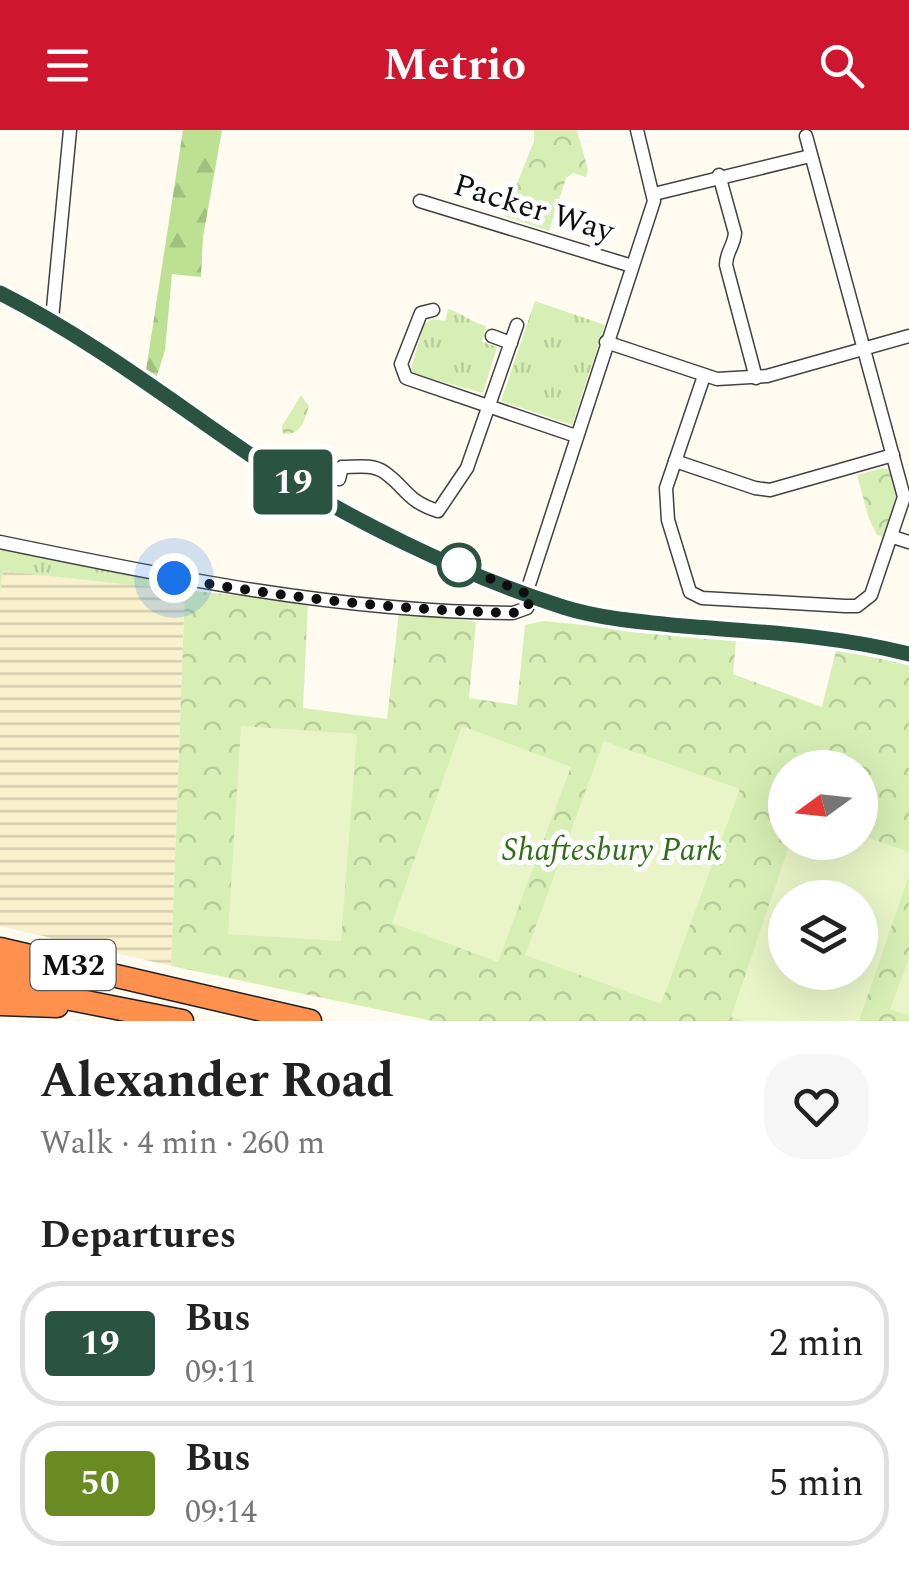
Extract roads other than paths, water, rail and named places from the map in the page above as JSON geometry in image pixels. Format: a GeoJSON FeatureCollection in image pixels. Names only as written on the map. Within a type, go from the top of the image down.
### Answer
{"type":"FeatureCollection","features":[{"type":"Feature","properties":{"kind":"highway","name":"M32"},"geometry":{"type":"LineString","coordinates":[[0,949],[310,1021]]}},
{"type":"Feature","properties":{"kind":"highway","name":"M32"},"geometry":{"type":"LineString","coordinates":[[0,966],[146,985]]}},
{"type":"Feature","properties":{"kind":"highway","name":"M32"},"geometry":{"type":"LineString","coordinates":[[0,985],[182,1021]]}},
{"type":"Feature","properties":{"kind":"highway","name":"M32"},"geometry":{"type":"LineString","coordinates":[[0,1004],[116,1007]]}},
{"type":"Feature","properties":{"kind":"main road"},"geometry":{"type":"LineString","coordinates":[[0,293],[52,319],[311,493],[366,524],[529,595],[567,608],[618,618],[834,638],[909,654]]}},
{"type":"Feature","properties":{"kind":"street"},"geometry":{"type":"LineString","coordinates":[[52,319],[70,130]]}},
{"type":"Feature","properties":{"kind":"street"},"geometry":{"type":"LineString","coordinates":[[0,542],[236,589],[360,603],[513,613],[527,608],[576,436],[652,208],[654,194],[637,130]]}},
{"type":"Feature","properties":{"kind":"street"},"geometry":{"type":"LineString","coordinates":[[704,376],[666,488],[665,504],[689,590],[697,598],[857,606],[870,595],[904,496],[806,136]]}},
{"type":"Feature","properties":{"kind":"street"},"geometry":{"type":"LineString","coordinates":[[654,194],[719,175],[729,177],[810,156]]}},
{"type":"Feature","properties":{"kind":"street"},"geometry":{"type":"LineString","coordinates":[[719,175],[735,233],[726,265],[756,378]]}},
{"type":"Feature","properties":{"kind":"street","name":"Packer Way"},"geometry":{"type":"LineString","coordinates":[[420,200],[434,212],[632,266]]}},
{"type":"Feature","properties":{"kind":"street"},"geometry":{"type":"LineString","coordinates":[[433,310],[422,313],[401,364],[406,378],[576,436]]}},
{"type":"Feature","properties":{"kind":"street"},"geometry":{"type":"LineString","coordinates":[[339,478],[342,467],[369,467],[384,472],[418,504],[438,510],[467,468],[517,326]]}},
{"type":"Feature","properties":{"kind":"street"},"geometry":{"type":"LineString","coordinates":[[492,336],[511,342]]}},
{"type":"Feature","properties":{"kind":"street"},"geometry":{"type":"LineString","coordinates":[[606,342],[717,379],[756,378],[909,336]]}},
{"type":"Feature","properties":{"kind":"street"},"geometry":{"type":"LineString","coordinates":[[676,460],[770,490],[893,454]]}},
{"type":"Feature","properties":{"kind":"street"},"geometry":{"type":"LineString","coordinates":[[892,537],[909,542]]}},
{"type":"Feature","properties":{"kind":"park label","name":"Shaftesbury Park"},"geometry":{"type":"Point","coordinates":[612,849]}}]}
